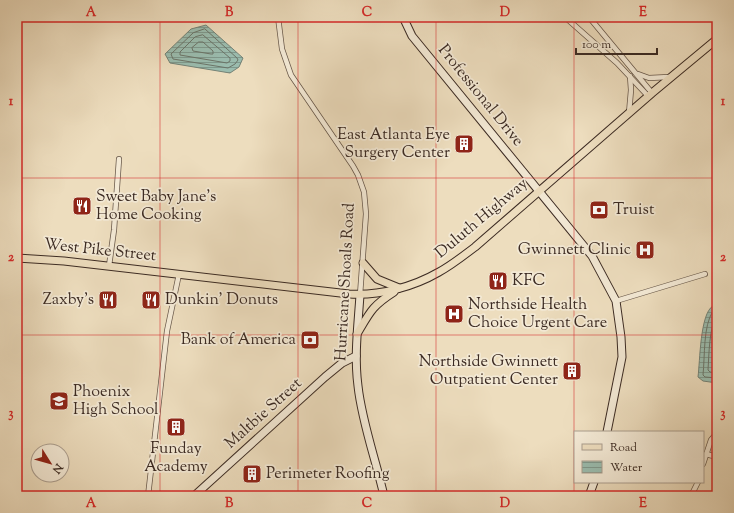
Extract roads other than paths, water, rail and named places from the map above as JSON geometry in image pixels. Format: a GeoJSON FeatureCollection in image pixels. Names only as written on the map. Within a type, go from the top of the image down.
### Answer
{"type":"FeatureCollection","features":[{"type":"Feature","properties":{"kind":"main road","name":"Duluth Highway"},"geometry":{"type":"LineString","coordinates":[[179,274],[360,295],[400,288],[424,280],[450,266],[475,247],[538,191],[717,39]]}},
{"type":"Feature","properties":{"kind":"main road","name":"West Pike Street"},"geometry":{"type":"LineString","coordinates":[[17,258],[37,258],[179,274]]}},
{"type":"Feature","properties":{"kind":"main road"},"geometry":{"type":"LineString","coordinates":[[363,263],[377,279],[400,288]]}},
{"type":"Feature","properties":{"kind":"main road"},"geometry":{"type":"LineString","coordinates":[[357,334],[372,308],[379,301],[400,288]]}},
{"type":"Feature","properties":{"kind":"street","name":"Hurricane Shoals Road"},"geometry":{"type":"LineString","coordinates":[[278,17],[282,49],[291,75],[348,158],[361,184],[365,198],[366,214],[356,356],[358,388],[384,496]]}},
{"type":"Feature","properties":{"kind":"street","name":"Professional Drive"},"geometry":{"type":"LineString","coordinates":[[403,17],[412,36],[592,256],[616,301]]}},
{"type":"Feature","properties":{"kind":"street"},"geometry":{"type":"LineString","coordinates":[[565,17],[603,49],[650,95]]}},
{"type":"Feature","properties":{"kind":"street"},"geometry":{"type":"LineString","coordinates":[[589,17],[635,72],[650,95]]}},
{"type":"Feature","properties":{"kind":"street"},"geometry":{"type":"LineString","coordinates":[[635,72],[646,77],[671,77]]}},
{"type":"Feature","properties":{"kind":"street"},"geometry":{"type":"LineString","coordinates":[[629,113],[631,90],[630,76]]}},
{"type":"Feature","properties":{"kind":"street"},"geometry":{"type":"LineString","coordinates":[[109,266],[114,230],[119,159]]}},
{"type":"Feature","properties":{"kind":"street"},"geometry":{"type":"LineString","coordinates":[[148,496],[168,327],[179,274]]}},
{"type":"Feature","properties":{"kind":"street"},"geometry":{"type":"LineString","coordinates":[[607,431],[622,357],[616,301],[705,274]]}},
{"type":"Feature","properties":{"kind":"street","name":"Maltbie Street"},"geometry":{"type":"LineString","coordinates":[[194,496],[325,377],[342,364],[356,356]]}},
{"type":"Feature","properties":{"kind":"street"},"geometry":{"type":"LineString","coordinates":[[704,461],[711,440],[717,433]]}},
{"type":"Feature","properties":{"kind":"street"},"geometry":{"type":"LineString","coordinates":[[706,454],[717,457]]}},
{"type":"Feature","properties":{"kind":"street"},"geometry":{"type":"LineString","coordinates":[[589,496],[594,483]]}},
{"type":"Feature","properties":{"kind":"street"},"geometry":{"type":"LineString","coordinates":[[691,496],[698,483]]}},
{"type":"Feature","properties":{"kind":"water"},"geometry":{"type":"Polygon","coordinates":[[[206,25],[243,58],[239,67],[230,73],[170,63],[165,54],[191,29],[206,25]]]}},
{"type":"Feature","properties":{"kind":"water"},"geometry":{"type":"Polygon","coordinates":[[[713,306],[717,306],[717,383],[703,381],[698,377],[705,318],[713,306]]]}},
{"type":"Feature","properties":{"kind":"place","name":"East Atlanta Eye Surgery Center"},"geometry":{"type":"Point","coordinates":[464,144]}},
{"type":"Feature","properties":{"kind":"place","name":"Sweet Baby Jane's Home Cooking"},"geometry":{"type":"Point","coordinates":[82,206]}},
{"type":"Feature","properties":{"kind":"place","name":"Truist"},"geometry":{"type":"Point","coordinates":[599,210]}},
{"type":"Feature","properties":{"kind":"place","name":"Gwinnett Clinic"},"geometry":{"type":"Point","coordinates":[645,250]}},
{"type":"Feature","properties":{"kind":"place","name":"KFC"},"geometry":{"type":"Point","coordinates":[498,281]}},
{"type":"Feature","properties":{"kind":"place","name":"Zaxby's"},"geometry":{"type":"Point","coordinates":[108,300]}},
{"type":"Feature","properties":{"kind":"place","name":"Dunkin' Donuts"},"geometry":{"type":"Point","coordinates":[151,300]}},
{"type":"Feature","properties":{"kind":"place","name":"Northside Health Choice Urgent Care"},"geometry":{"type":"Point","coordinates":[454,314]}},
{"type":"Feature","properties":{"kind":"place","name":"Bank of America"},"geometry":{"type":"Point","coordinates":[310,340]}},
{"type":"Feature","properties":{"kind":"place","name":"Northside Gwinnett Outpatient Center"},"geometry":{"type":"Point","coordinates":[572,371]}},
{"type":"Feature","properties":{"kind":"place","name":"Phoenix High School"},"geometry":{"type":"Point","coordinates":[59,401]}},
{"type":"Feature","properties":{"kind":"place","name":"Funday Academy"},"geometry":{"type":"Point","coordinates":[176,427]}},
{"type":"Feature","properties":{"kind":"place","name":"Perimeter Roofing"},"geometry":{"type":"Point","coordinates":[252,474]}}]}
